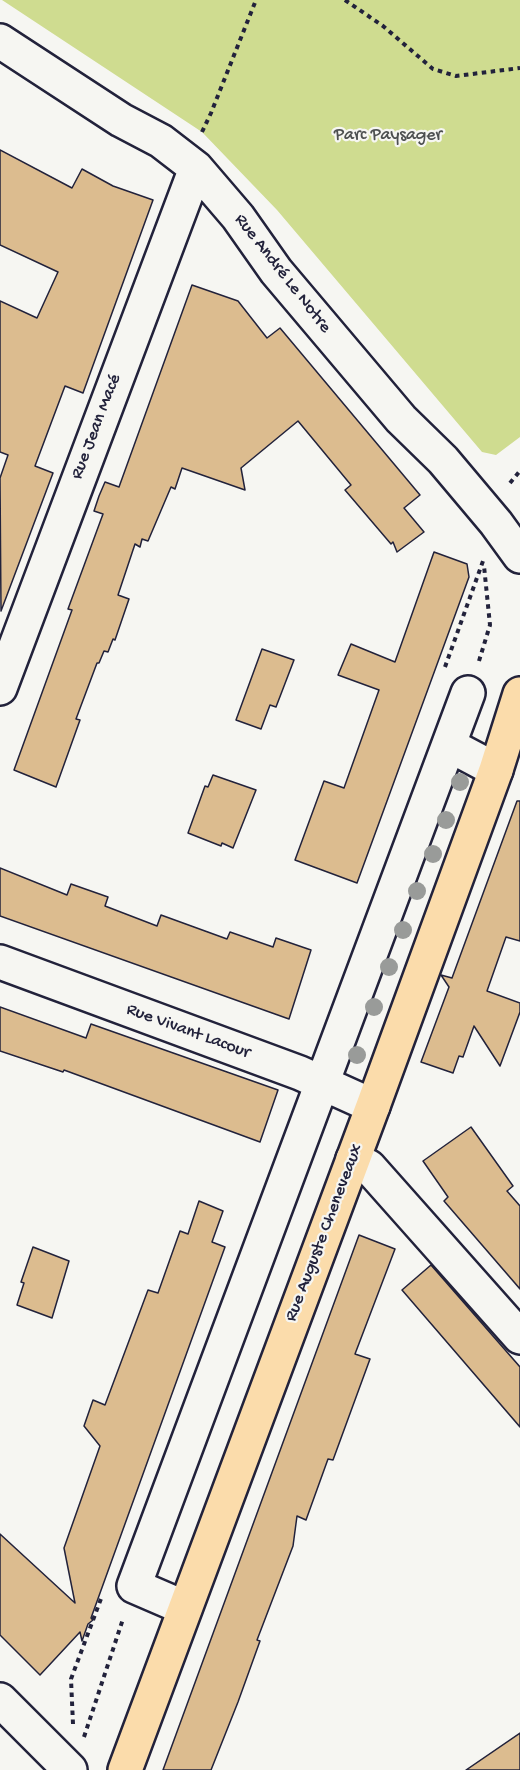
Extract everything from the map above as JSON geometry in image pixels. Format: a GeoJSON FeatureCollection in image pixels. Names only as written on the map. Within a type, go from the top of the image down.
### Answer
{"type":"FeatureCollection","features":[{"type":"Feature","properties":{"kind":"main road","name":"Rue Auguste Cheneveaux"},"geometry":{"type":"LineString","coordinates":[[125,1770],[374,1106],[496,770],[520,694]]}},
{"type":"Feature","properties":{"kind":"street","name":"Rue André Le Notre"},"geometry":{"type":"LineString","coordinates":[[0,41],[121,120],[161,141],[196,168],[238,217],[276,271],[401,420],[443,460],[496,523],[520,556]]}},
{"type":"Feature","properties":{"kind":"street","name":"Rue Jean Macé"},"geometry":{"type":"LineString","coordinates":[[0,688],[8,640],[196,168]]}},
{"type":"Feature","properties":{"kind":"street"},"geometry":{"type":"LineString","coordinates":[[185,1608],[134,1587],[468,693]]}},
{"type":"Feature","properties":{"kind":"street"},"geometry":{"type":"LineString","coordinates":[[449,745],[496,770]]}},
{"type":"Feature","properties":{"kind":"street","name":"Rue Vivant Lacour"},"geometry":{"type":"LineString","coordinates":[[0,962],[322,1082],[374,1106]]}},
{"type":"Feature","properties":{"kind":"street"},"geometry":{"type":"LineString","coordinates":[[353,1159],[369,1167],[520,1337]]}},
{"type":"Feature","properties":{"kind":"street"},"geometry":{"type":"LineString","coordinates":[[0,1701],[76,1757]]}},
{"type":"Feature","properties":{"kind":"path"},"geometry":{"type":"LineString","coordinates":[[202,132],[256,0]]}},
{"type":"Feature","properties":{"kind":"path"},"geometry":{"type":"LineString","coordinates":[[345,0],[383,26],[433,69],[456,76],[520,68]]}},
{"type":"Feature","properties":{"kind":"path"},"geometry":{"type":"LineString","coordinates":[[510,483],[520,471]]}},
{"type":"Feature","properties":{"kind":"path"},"geometry":{"type":"LineString","coordinates":[[468,693],[490,625],[484,559]]}},
{"type":"Feature","properties":{"kind":"path"},"geometry":{"type":"LineString","coordinates":[[76,1757],[134,1587]]}},
{"type":"Feature","properties":{"kind":"green space","name":"Parc Paysager"},"geometry":{"type":"Polygon","coordinates":[[[2,0],[520,0],[520,437],[496,455],[482,452],[277,210],[202,132],[2,0]]]}},
{"type":"Feature","properties":{"kind":"building"},"geometry":{"type":"Polygon","coordinates":[[[0,150],[72,188],[82,169],[113,186],[153,200],[83,393],[65,386],[35,466],[53,473],[1,611],[0,478],[8,455],[0,452],[0,301],[37,318],[58,272],[0,245],[0,150]]]}},
{"type":"Feature","properties":{"kind":"building"},"geometry":{"type":"Polygon","coordinates":[[[192,285],[238,301],[267,338],[280,328],[420,495],[404,508],[424,532],[397,552],[393,542],[391,544],[345,490],[351,485],[298,421],[241,468],[245,490],[182,468],[175,489],[171,487],[148,541],[142,539],[140,547],[135,544],[118,595],[129,599],[115,640],[113,639],[108,652],[104,651],[97,663],[76,719],[80,720],[56,787],[14,770],[72,610],[68,609],[103,514],[94,511],[99,496],[105,482],[119,487],[192,285]]]}},
{"type":"Feature","properties":{"kind":"building"},"geometry":{"type":"Polygon","coordinates":[[[434,552],[467,564],[469,577],[357,883],[295,860],[324,781],[344,788],[379,690],[338,675],[351,644],[395,662],[434,552]]]}},
{"type":"Feature","properties":{"kind":"building"},"geometry":{"type":"Polygon","coordinates":[[[262,649],[294,660],[276,707],[270,705],[261,729],[236,720],[262,649]]]}},
{"type":"Feature","properties":{"kind":"building"},"geometry":{"type":"Polygon","coordinates":[[[213,775],[256,790],[233,848],[222,843],[221,846],[188,833],[205,786],[208,787],[213,775]]]}},
{"type":"Feature","properties":{"kind":"building"},"geometry":{"type":"Polygon","coordinates":[[[517,801],[520,801],[520,941],[506,937],[487,991],[520,1003],[520,1012],[500,1066],[474,1026],[463,1057],[459,1056],[453,1073],[421,1062],[449,987],[441,975],[452,978],[517,801]]]}},
{"type":"Feature","properties":{"kind":"building"},"geometry":{"type":"Polygon","coordinates":[[[0,868],[67,895],[71,884],[108,897],[105,906],[157,926],[161,915],[227,939],[230,932],[273,947],[276,938],[311,950],[289,1019],[0,916],[0,868]]]}},
{"type":"Feature","properties":{"kind":"building"},"geometry":{"type":"Polygon","coordinates":[[[0,1007],[86,1038],[91,1024],[278,1090],[260,1142],[64,1070],[63,1072],[0,1051],[0,1007]]]}},
{"type":"Feature","properties":{"kind":"building"},"geometry":{"type":"Polygon","coordinates":[[[471,1127],[513,1186],[507,1191],[520,1206],[520,1289],[444,1201],[448,1197],[423,1161],[471,1127]]]}},
{"type":"Feature","properties":{"kind":"building"},"geometry":{"type":"Polygon","coordinates":[[[199,1201],[223,1211],[212,1242],[225,1247],[91,1618],[93,1620],[88,1624],[82,1641],[80,1632],[40,1675],[0,1635],[0,1534],[75,1603],[64,1548],[100,1446],[84,1426],[93,1400],[105,1405],[148,1290],[158,1293],[180,1231],[188,1234],[199,1201]]]}},
{"type":"Feature","properties":{"kind":"building"},"geometry":{"type":"Polygon","coordinates":[[[359,1235],[395,1249],[355,1354],[370,1359],[333,1460],[328,1459],[306,1520],[297,1516],[293,1546],[257,1640],[260,1641],[238,1702],[211,1770],[163,1770],[359,1235]]]}},
{"type":"Feature","properties":{"kind":"building"},"geometry":{"type":"Polygon","coordinates":[[[33,1247],[69,1261],[52,1318],[17,1305],[24,1283],[21,1282],[33,1247]]]}},
{"type":"Feature","properties":{"kind":"building"},"geometry":{"type":"Polygon","coordinates":[[[431,1265],[520,1367],[520,1427],[402,1290],[431,1265]]]}},
{"type":"Feature","properties":{"kind":"building"},"geometry":{"type":"Polygon","coordinates":[[[520,1733],[520,1770],[466,1770],[520,1733]]]}}]}
